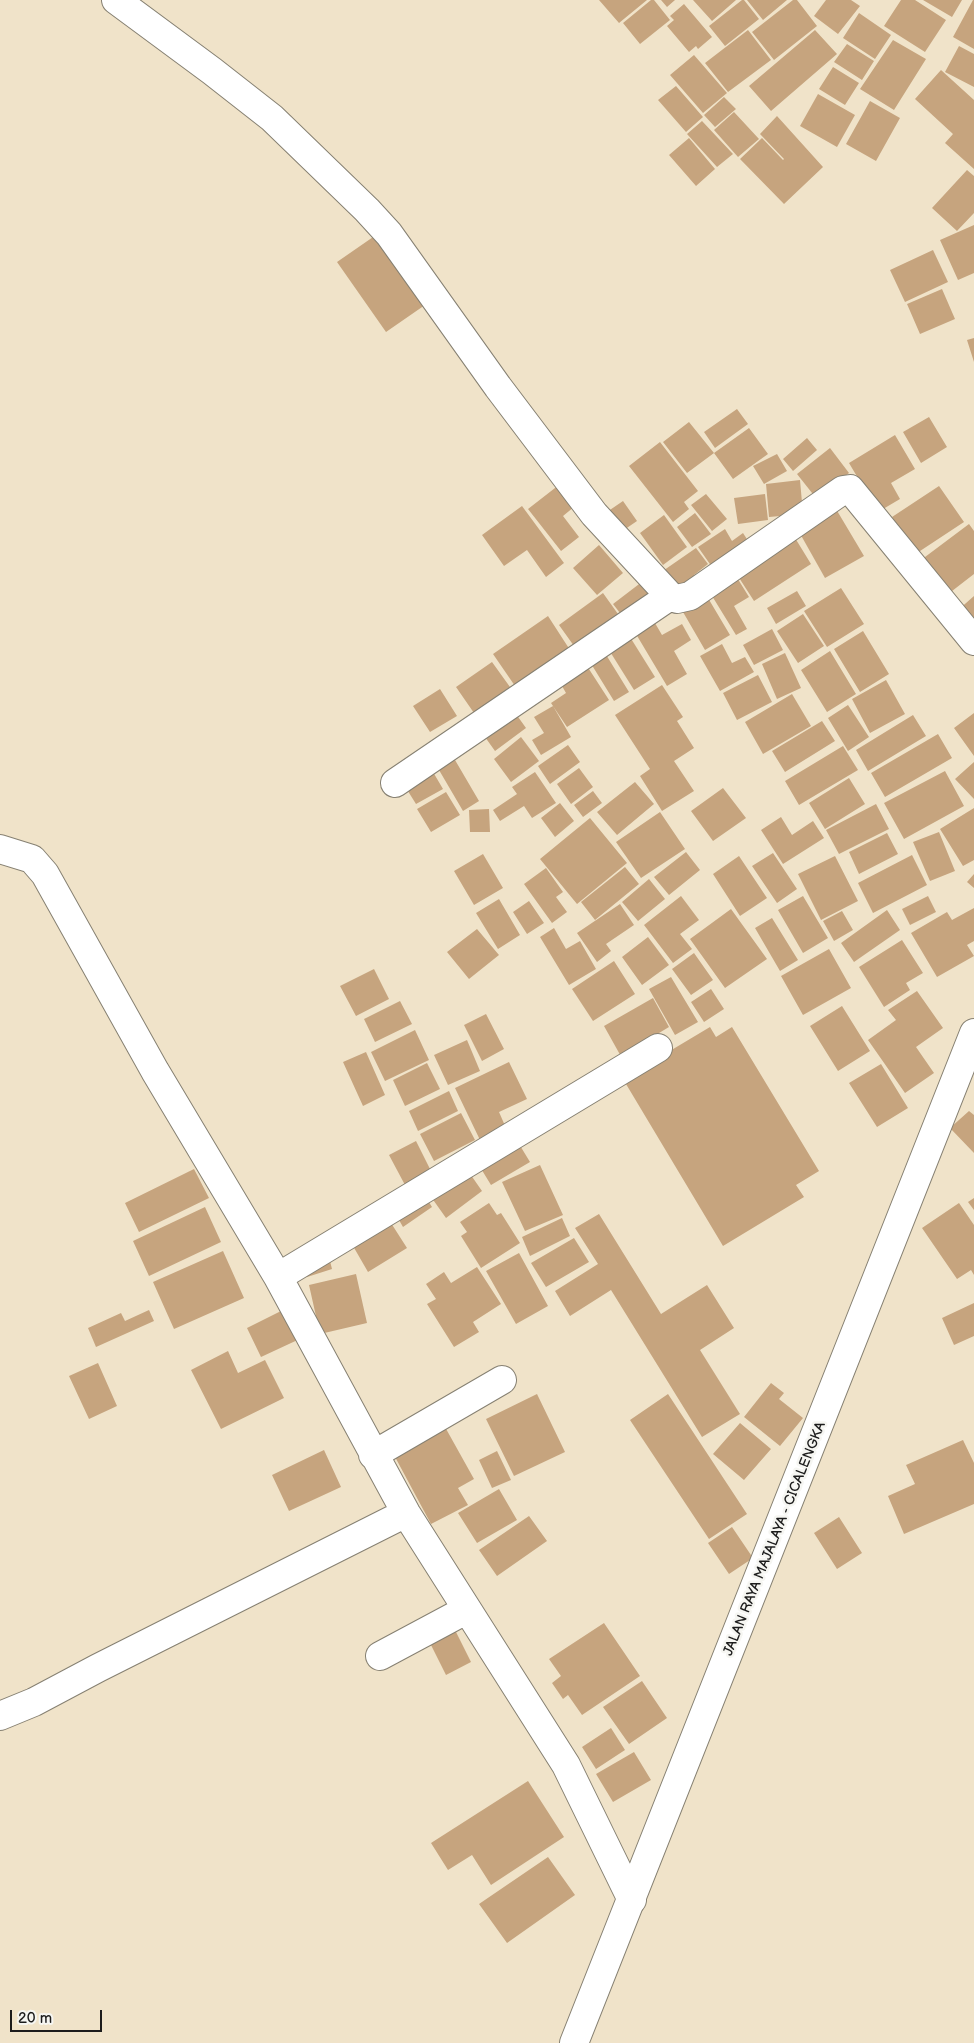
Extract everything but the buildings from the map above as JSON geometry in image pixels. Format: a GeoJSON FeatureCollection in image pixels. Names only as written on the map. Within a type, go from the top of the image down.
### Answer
{"type":"FeatureCollection","features":[{"type":"Feature","properties":{"kind":"street"},"geometry":{"type":"LineString","coordinates":[[116,0],[272,118],[367,210],[389,234],[498,388],[594,514],[670,596],[677,599],[690,596],[846,488],[852,490],[974,641]]}},
{"type":"Feature","properties":{"kind":"street"},"geometry":{"type":"LineString","coordinates":[[395,783],[670,596]]}},
{"type":"Feature","properties":{"kind":"street"},"geometry":{"type":"LineString","coordinates":[[0,849],[32,859],[45,874],[155,1070],[278,1277],[406,1513],[566,1765],[632,1900]]}},
{"type":"Feature","properties":{"kind":"street","name":"JALAN RAYA MAJALAYA - CICALENGKA"},"geometry":{"type":"LineString","coordinates":[[574,2043],[974,1033]]}},
{"type":"Feature","properties":{"kind":"street"},"geometry":{"type":"LineString","coordinates":[[278,1277],[658,1048]]}},
{"type":"Feature","properties":{"kind":"street"},"geometry":{"type":"LineString","coordinates":[[373,1455],[502,1380]]}},
{"type":"Feature","properties":{"kind":"street"},"geometry":{"type":"LineString","coordinates":[[0,1716],[34,1702],[406,1513]]}},
{"type":"Feature","properties":{"kind":"street"},"geometry":{"type":"LineString","coordinates":[[380,1656],[466,1610]]}}]}
